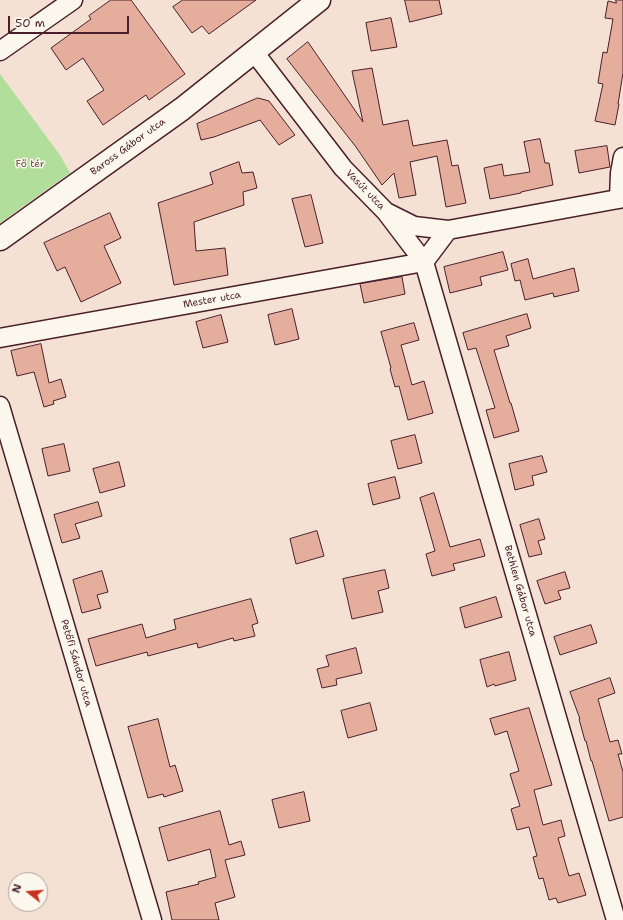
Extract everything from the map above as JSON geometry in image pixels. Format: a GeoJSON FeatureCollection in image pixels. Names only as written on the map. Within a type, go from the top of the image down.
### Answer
{"type":"FeatureCollection","features":[{"type":"Feature","properties":{"kind":"street"},"geometry":{"type":"LineString","coordinates":[[4,49],[73,0]]}},
{"type":"Feature","properties":{"kind":"street","name":"Baross Gábor utca"},"geometry":{"type":"LineString","coordinates":[[0,239],[182,109],[319,0]]}},
{"type":"Feature","properties":{"kind":"street","name":"Vasút utca"},"geometry":{"type":"LineString","coordinates":[[254,52],[343,168],[386,212],[414,226],[448,230],[621,198]]}},
{"type":"Feature","properties":{"kind":"street"},"geometry":{"type":"LineString","coordinates":[[621,198],[620,174],[623,157]]}},
{"type":"Feature","properties":{"kind":"street","name":"Bethlen Gábor utca"},"geometry":{"type":"LineString","coordinates":[[386,212],[424,262],[616,920]]}},
{"type":"Feature","properties":{"kind":"street"},"geometry":{"type":"LineString","coordinates":[[424,262],[448,230]]}},
{"type":"Feature","properties":{"kind":"street","name":"Mester utca"},"geometry":{"type":"LineString","coordinates":[[0,338],[424,262]]}},
{"type":"Feature","properties":{"kind":"street","name":"Petőfi Sándor utca"},"geometry":{"type":"LineString","coordinates":[[0,406],[152,920]]}},
{"type":"Feature","properties":{"kind":"green space","name":"Fő tér"},"geometry":{"type":"Polygon","coordinates":[[[0,74],[60,155],[70,173],[0,223],[0,74]]]}},
{"type":"Feature","properties":{"kind":"building"},"geometry":{"type":"Polygon","coordinates":[[[111,0],[131,0],[185,74],[149,100],[146,95],[103,125],[87,101],[104,90],[83,58],[66,70],[51,48],[91,19],[89,16],[111,0]]]}},
{"type":"Feature","properties":{"kind":"building"},"geometry":{"type":"Polygon","coordinates":[[[183,0],[256,0],[209,34],[202,26],[192,33],[173,7],[183,0]]]}},
{"type":"Feature","properties":{"kind":"building"},"geometry":{"type":"Polygon","coordinates":[[[405,0],[439,0],[442,14],[410,22],[405,0]]]}},
{"type":"Feature","properties":{"kind":"building"},"geometry":{"type":"Polygon","coordinates":[[[616,0],[623,0],[623,73],[615,125],[595,121],[603,84],[598,83],[603,52],[607,53],[613,19],[605,18],[608,1],[616,3],[616,0]]]}},
{"type":"Feature","properties":{"kind":"building"},"geometry":{"type":"Polygon","coordinates":[[[391,18],[397,47],[371,51],[366,23],[391,18]]]}},
{"type":"Feature","properties":{"kind":"building"},"geometry":{"type":"Polygon","coordinates":[[[308,42],[363,122],[352,71],[372,68],[383,125],[408,120],[413,146],[447,140],[452,166],[458,165],[466,203],[446,207],[437,156],[410,162],[416,195],[399,198],[394,173],[382,185],[356,147],[287,59],[308,42]]]}},
{"type":"Feature","properties":{"kind":"building"},"geometry":{"type":"Polygon","coordinates":[[[258,98],[269,101],[295,135],[279,145],[260,120],[214,137],[201,140],[197,124],[258,98]]]}},
{"type":"Feature","properties":{"kind":"building"},"geometry":{"type":"Polygon","coordinates":[[[540,139],[545,163],[549,163],[553,185],[490,199],[484,168],[502,164],[504,176],[530,172],[524,142],[540,139]]]}},
{"type":"Feature","properties":{"kind":"building"},"geometry":{"type":"Polygon","coordinates":[[[607,146],[610,167],[579,173],[575,151],[607,146]]]}},
{"type":"Feature","properties":{"kind":"building"},"geometry":{"type":"Polygon","coordinates":[[[239,162],[242,173],[253,172],[257,188],[243,192],[244,205],[194,222],[196,251],[225,248],[228,275],[174,285],[158,203],[213,184],[210,173],[239,162]]]}},
{"type":"Feature","properties":{"kind":"building"},"geometry":{"type":"Polygon","coordinates":[[[311,195],[323,243],[305,247],[292,199],[311,195]]]}},
{"type":"Feature","properties":{"kind":"building"},"geometry":{"type":"Polygon","coordinates":[[[110,213],[121,238],[104,246],[121,283],[81,302],[65,267],[57,271],[44,243],[110,213]]]}},
{"type":"Feature","properties":{"kind":"building"},"geometry":{"type":"Polygon","coordinates":[[[503,252],[508,270],[480,277],[482,285],[450,293],[444,267],[503,252]]]}},
{"type":"Feature","properties":{"kind":"building"},"geometry":{"type":"Polygon","coordinates":[[[528,259],[533,279],[574,268],[579,291],[554,297],[553,293],[525,300],[520,280],[515,281],[511,264],[528,259]]]}},
{"type":"Feature","properties":{"kind":"building"},"geometry":{"type":"Polygon","coordinates":[[[402,277],[405,294],[364,303],[360,284],[402,277]]]}},
{"type":"Feature","properties":{"kind":"building"},"geometry":{"type":"Polygon","coordinates":[[[292,309],[299,339],[275,345],[268,315],[292,309]]]}},
{"type":"Feature","properties":{"kind":"building"},"geometry":{"type":"Polygon","coordinates":[[[527,314],[531,328],[506,336],[509,346],[494,350],[519,431],[494,438],[486,410],[495,408],[476,348],[468,350],[463,333],[527,314]]]}},
{"type":"Feature","properties":{"kind":"building"},"geometry":{"type":"Polygon","coordinates":[[[221,315],[228,342],[203,348],[196,322],[221,315]]]}},
{"type":"Feature","properties":{"kind":"building"},"geometry":{"type":"Polygon","coordinates":[[[414,323],[419,340],[401,345],[412,385],[424,381],[433,413],[408,420],[399,386],[395,387],[381,332],[414,323]]]}},
{"type":"Feature","properties":{"kind":"building"},"geometry":{"type":"Polygon","coordinates":[[[41,344],[49,383],[61,379],[66,397],[53,401],[54,404],[44,407],[34,372],[17,376],[11,351],[41,344]]]}},
{"type":"Feature","properties":{"kind":"building"},"geometry":{"type":"Polygon","coordinates":[[[415,435],[422,463],[398,469],[391,441],[415,435]]]}},
{"type":"Feature","properties":{"kind":"building"},"geometry":{"type":"Polygon","coordinates":[[[64,444],[70,471],[48,476],[42,449],[64,444]]]}},
{"type":"Feature","properties":{"kind":"building"},"geometry":{"type":"Polygon","coordinates":[[[542,456],[547,472],[532,476],[534,485],[515,490],[509,464],[542,456]]]}},
{"type":"Feature","properties":{"kind":"building"},"geometry":{"type":"Polygon","coordinates":[[[119,462],[125,486],[100,493],[93,469],[119,462]]]}},
{"type":"Feature","properties":{"kind":"building"},"geometry":{"type":"Polygon","coordinates":[[[395,477],[400,498],[373,505],[368,484],[395,477]]]}},
{"type":"Feature","properties":{"kind":"building"},"geometry":{"type":"Polygon","coordinates":[[[434,493],[450,547],[480,539],[485,556],[453,564],[455,570],[432,576],[426,554],[435,551],[420,498],[434,493]]]}},
{"type":"Feature","properties":{"kind":"building"},"geometry":{"type":"Polygon","coordinates":[[[98,502],[102,516],[75,524],[80,538],[62,543],[54,515],[98,502]]]}},
{"type":"Feature","properties":{"kind":"building"},"geometry":{"type":"Polygon","coordinates":[[[539,519],[545,539],[538,541],[542,554],[529,557],[520,525],[539,519]]]}},
{"type":"Feature","properties":{"kind":"building"},"geometry":{"type":"Polygon","coordinates":[[[317,531],[324,556],[296,564],[290,539],[317,531]]]}},
{"type":"Feature","properties":{"kind":"building"},"geometry":{"type":"Polygon","coordinates":[[[385,570],[389,588],[378,591],[383,612],[352,619],[343,579],[385,570]]]}},
{"type":"Feature","properties":{"kind":"building"},"geometry":{"type":"Polygon","coordinates":[[[102,571],[108,592],[97,595],[101,608],[82,613],[73,580],[102,571]]]}},
{"type":"Feature","properties":{"kind":"building"},"geometry":{"type":"Polygon","coordinates":[[[565,572],[570,588],[558,591],[561,599],[545,604],[537,581],[565,572]]]}},
{"type":"Feature","properties":{"kind":"building"},"geometry":{"type":"Polygon","coordinates":[[[496,597],[502,617],[465,628],[460,608],[496,597]]]}},
{"type":"Feature","properties":{"kind":"building"},"geometry":{"type":"Polygon","coordinates":[[[251,599],[258,623],[252,625],[255,636],[234,641],[233,638],[198,648],[197,643],[148,656],[147,652],[96,666],[88,639],[142,624],[146,638],[176,629],[174,620],[251,599]]]}},
{"type":"Feature","properties":{"kind":"building"},"geometry":{"type":"Polygon","coordinates":[[[591,625],[597,643],[560,655],[554,637],[591,625]]]}},
{"type":"Feature","properties":{"kind":"building"},"geometry":{"type":"Polygon","coordinates":[[[356,648],[362,673],[336,679],[337,685],[322,688],[317,669],[329,666],[326,656],[356,648]]]}},
{"type":"Feature","properties":{"kind":"building"},"geometry":{"type":"Polygon","coordinates":[[[509,652],[516,680],[495,686],[494,684],[487,687],[480,660],[509,652]]]}},
{"type":"Feature","properties":{"kind":"building"},"geometry":{"type":"Polygon","coordinates":[[[610,678],[615,693],[598,699],[610,742],[618,740],[622,754],[618,754],[623,772],[623,817],[609,821],[585,741],[580,719],[570,692],[610,678]]]}},
{"type":"Feature","properties":{"kind":"building"},"geometry":{"type":"Polygon","coordinates":[[[370,703],[377,730],[348,738],[341,711],[370,703]]]}},
{"type":"Feature","properties":{"kind":"building"},"geometry":{"type":"Polygon","coordinates":[[[529,708],[552,785],[534,790],[543,825],[561,820],[565,836],[558,838],[569,876],[579,873],[586,895],[558,903],[556,898],[549,900],[543,878],[539,879],[533,857],[537,856],[529,827],[517,830],[511,809],[520,806],[510,774],[519,771],[507,731],[495,735],[490,719],[529,708]]]}},
{"type":"Feature","properties":{"kind":"building"},"geometry":{"type":"Polygon","coordinates":[[[158,719],[170,767],[175,765],[183,791],[164,797],[163,794],[148,798],[128,727],[158,719]]]}},
{"type":"Feature","properties":{"kind":"building"},"geometry":{"type":"Polygon","coordinates":[[[304,792],[310,821],[279,828],[272,800],[304,792]]]}},
{"type":"Feature","properties":{"kind":"building"},"geometry":{"type":"Polygon","coordinates":[[[220,811],[229,845],[241,841],[245,855],[225,860],[235,897],[215,903],[219,920],[172,920],[166,892],[199,884],[198,882],[216,877],[210,849],[168,861],[159,828],[220,811]]]}}]}
